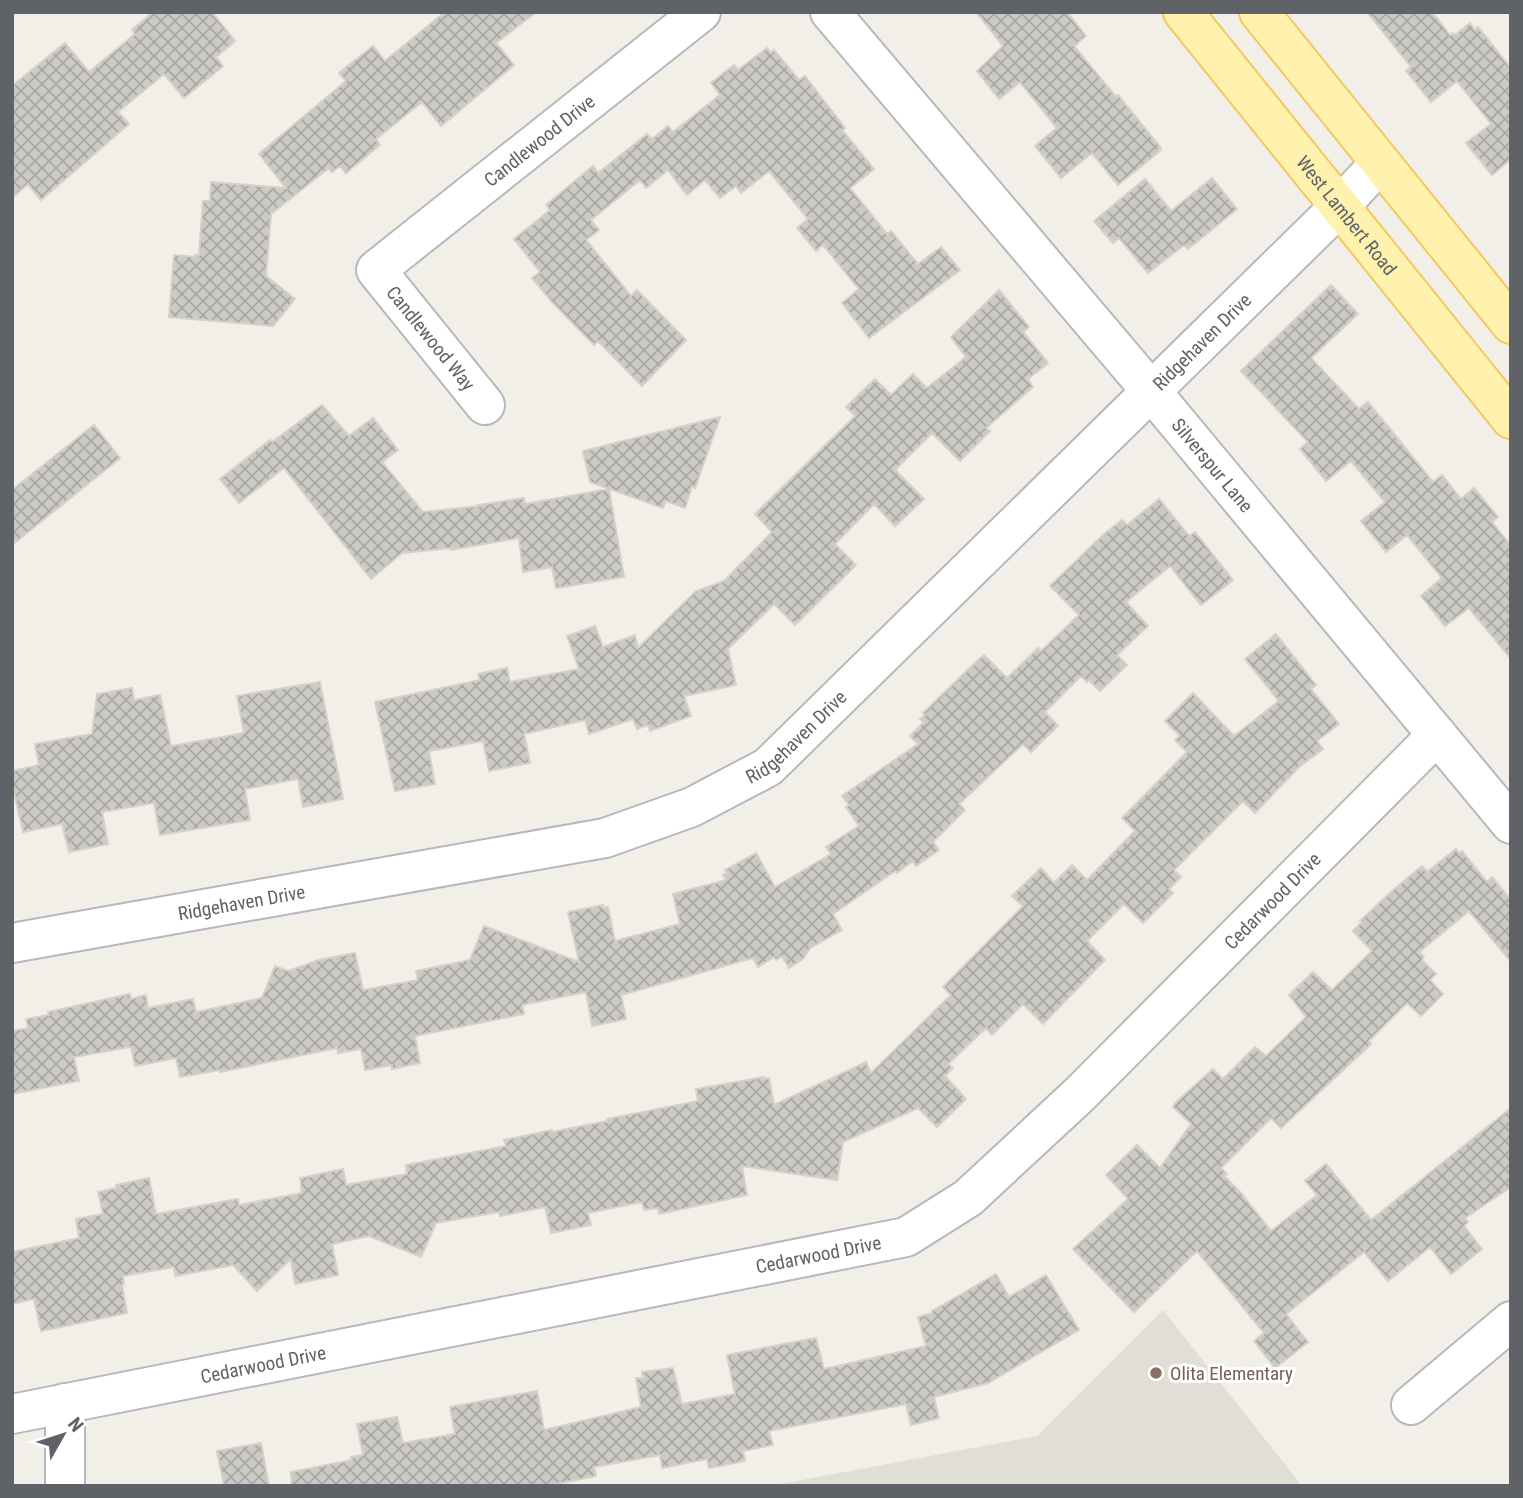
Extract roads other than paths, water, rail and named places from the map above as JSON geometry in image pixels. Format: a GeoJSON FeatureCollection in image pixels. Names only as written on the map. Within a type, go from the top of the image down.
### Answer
{"type":"FeatureCollection","features":[{"type":"Feature","properties":{"kind":"main road","name":"West Lambert Road"},"geometry":{"type":"LineString","coordinates":[[1183,12],[1511,419]]}},
{"type":"Feature","properties":{"kind":"main road"},"geometry":{"type":"LineString","coordinates":[[1259,12],[1511,324]]}},
{"type":"Feature","properties":{"kind":"street","name":"Candlewood Drive"},"geometry":{"type":"LineString","coordinates":[[376,270],[701,12]]}},
{"type":"Feature","properties":{"kind":"street","name":"Silverspur Lane"},"geometry":{"type":"LineString","coordinates":[[830,12],[1151,391],[1511,824]]}},
{"type":"Feature","properties":{"kind":"street","name":"Ridgehaven Drive"},"geometry":{"type":"LineString","coordinates":[[12,943],[605,838],[692,807],[768,767],[1340,206],[1380,163]]}},
{"type":"Feature","properties":{"kind":"street","name":"Candlewood Way"},"geometry":{"type":"LineString","coordinates":[[376,270],[485,405]]}},
{"type":"Feature","properties":{"kind":"street","name":"Cedarwood Drive"},"geometry":{"type":"LineString","coordinates":[[12,1414],[906,1237],[968,1198],[1080,1094],[1437,735]]}},
{"type":"Feature","properties":{"kind":"street"},"geometry":{"type":"LineString","coordinates":[[1411,1405],[1511,1321]]}},
{"type":"Feature","properties":{"kind":"street"},"geometry":{"type":"LineString","coordinates":[[65,1404],[65,1486]]}},
{"type":"Feature","properties":{"kind":"place","name":"Olita Elementary"},"geometry":{"type":"Point","coordinates":[1156,1373]}}]}
